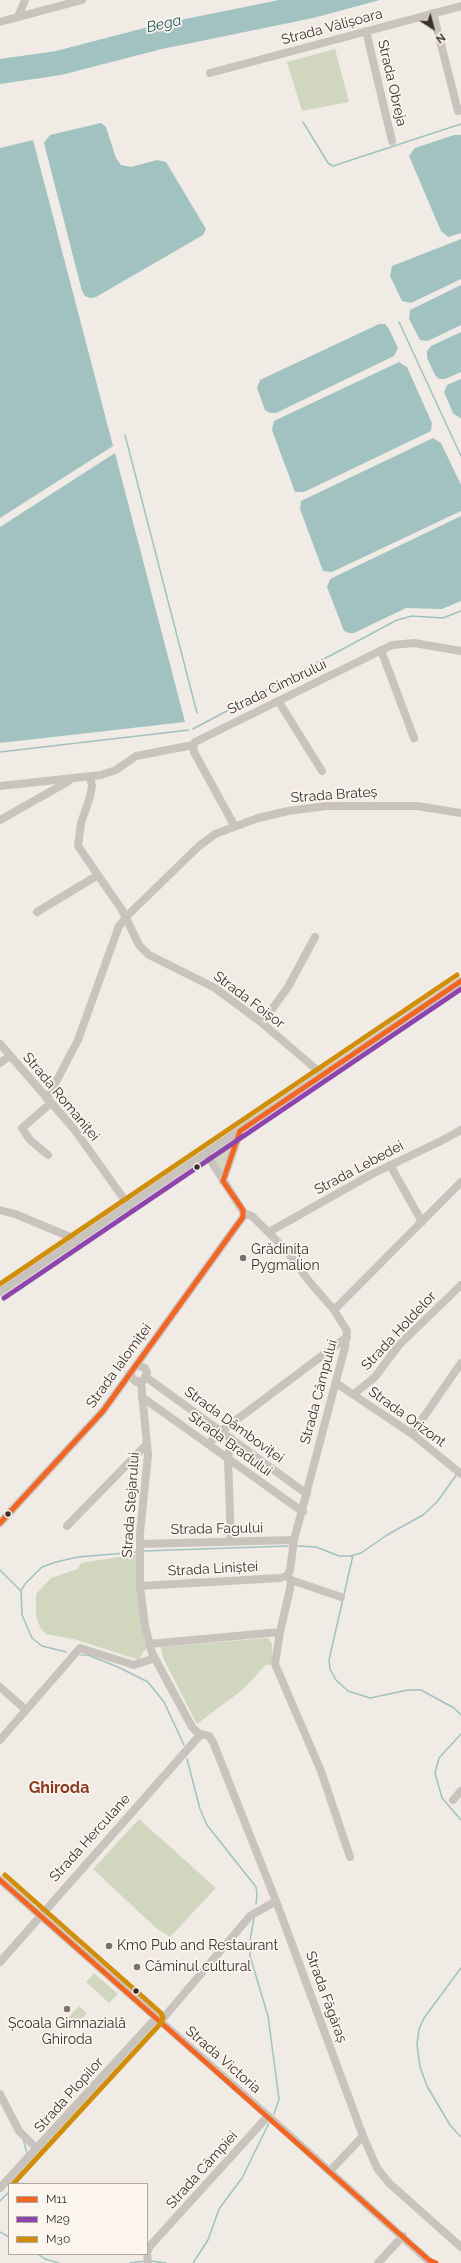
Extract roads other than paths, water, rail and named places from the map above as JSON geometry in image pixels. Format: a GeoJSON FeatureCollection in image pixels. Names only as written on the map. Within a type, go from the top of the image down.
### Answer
{"type":"FeatureCollection","features":[{"type":"Feature","properties":{"kind":"street"},"geometry":{"type":"LineString","coordinates":[[18,17],[25,0]]}},
{"type":"Feature","properties":{"kind":"street"},"geometry":{"type":"LineString","coordinates":[[0,22],[82,0]]}},
{"type":"Feature","properties":{"kind":"street","name":"Strada Vălișoara"},"geometry":{"type":"LineString","coordinates":[[210,73],[461,6]]}},
{"type":"Feature","properties":{"kind":"street"},"geometry":{"type":"LineString","coordinates":[[434,13],[458,111]]}},
{"type":"Feature","properties":{"kind":"street","name":"Strada Obreja"},"geometry":{"type":"LineString","coordinates":[[366,31],[392,141]]}},
{"type":"Feature","properties":{"kind":"street","name":"Strada Cimbrului"},"geometry":{"type":"LineString","coordinates":[[74,779],[116,770],[136,756],[193,745],[195,742],[395,644],[406,643],[461,651]]}},
{"type":"Feature","properties":{"kind":"street"},"geometry":{"type":"LineString","coordinates":[[381,650],[414,738]]}},
{"type":"Feature","properties":{"kind":"street"},"geometry":{"type":"LineString","coordinates":[[279,702],[322,771]]}},
{"type":"Feature","properties":{"kind":"street"},"geometry":{"type":"LineString","coordinates":[[193,745],[195,755],[234,825]]}},
{"type":"Feature","properties":{"kind":"street","name":"Strada Foișor"},"geometry":{"type":"LineString","coordinates":[[90,776],[92,786],[90,797],[80,823],[78,846],[125,918],[137,943],[146,953],[215,988],[262,1023],[323,1076]]}},
{"type":"Feature","properties":{"kind":"street"},"geometry":{"type":"LineString","coordinates":[[0,786],[74,779]]}},
{"type":"Feature","properties":{"kind":"street"},"geometry":{"type":"LineString","coordinates":[[0,820],[74,779]]}},
{"type":"Feature","properties":{"kind":"street","name":"Strada Brateș"},"geometry":{"type":"LineString","coordinates":[[49,1101],[78,1040],[116,934],[125,918],[199,846],[216,834],[234,825],[288,811],[326,806],[417,806],[461,813]]}},
{"type":"Feature","properties":{"kind":"street"},"geometry":{"type":"LineString","coordinates":[[37,912],[98,875]]}},
{"type":"Feature","properties":{"kind":"street"},"geometry":{"type":"LineString","coordinates":[[262,1023],[288,987],[315,937]]}},
{"type":"Feature","properties":{"kind":"street"},"geometry":{"type":"LineString","coordinates":[[0,1292],[240,1130],[323,1076],[461,981]]}},
{"type":"Feature","properties":{"kind":"street","name":"Strada Romaniței"},"geometry":{"type":"LineString","coordinates":[[0,1044],[74,1129],[129,1206]]}},
{"type":"Feature","properties":{"kind":"street"},"geometry":{"type":"LineString","coordinates":[[0,1063],[10,1056]]}},
{"type":"Feature","properties":{"kind":"street"},"geometry":{"type":"LineString","coordinates":[[48,1155],[30,1140],[22,1128],[49,1101]]}},
{"type":"Feature","properties":{"kind":"street"},"geometry":{"type":"LineString","coordinates":[[223,1181],[240,1130]]}},
{"type":"Feature","properties":{"kind":"street","name":"Strada Lebedei"},"geometry":{"type":"LineString","coordinates":[[269,1232],[390,1165],[461,1130]]}},
{"type":"Feature","properties":{"kind":"street","name":"Strada Câmpului"},"geometry":{"type":"LineString","coordinates":[[206,1153],[244,1213],[252,1216],[288,1252],[308,1280],[334,1310],[344,1325],[347,1337],[303,1512],[294,1540],[289,1578],[275,1654],[276,1669],[321,1771],[350,1857]]}},
{"type":"Feature","properties":{"kind":"street"},"geometry":{"type":"LineString","coordinates":[[390,1165],[422,1222]]}},
{"type":"Feature","properties":{"kind":"street"},"geometry":{"type":"LineString","coordinates":[[334,1310],[461,1182]]}},
{"type":"Feature","properties":{"kind":"street"},"geometry":{"type":"LineString","coordinates":[[0,1210],[15,1214],[68,1236],[76,1242]]}},
{"type":"Feature","properties":{"kind":"street","name":"Strada Ialomiței"},"geometry":{"type":"LineString","coordinates":[[0,1523],[91,1425],[130,1374],[243,1217],[244,1213]]}},
{"type":"Feature","properties":{"kind":"street","name":"Strada Holdelor"},"geometry":{"type":"LineString","coordinates":[[354,1394],[375,1378],[399,1345],[461,1285]]}},
{"type":"Feature","properties":{"kind":"street"},"geometry":{"type":"LineString","coordinates":[[208,1444],[222,1431],[347,1337]]}},
{"type":"Feature","properties":{"kind":"street"},"geometry":{"type":"LineString","coordinates":[[412,1434],[461,1363]]}},
{"type":"Feature","properties":{"kind":"street"},"geometry":{"type":"LineString","coordinates":[[130,1374],[136,1382],[144,1379],[145,1368],[136,1365]]}},
{"type":"Feature","properties":{"kind":"street","name":"Strada Dâmboviței"},"geometry":{"type":"LineString","coordinates":[[144,1379],[222,1431],[307,1494]]}},
{"type":"Feature","properties":{"kind":"street","name":"Strada Stejarului"},"geometry":{"type":"LineString","coordinates":[[144,1379],[142,1397],[148,1470],[140,1548],[140,1586],[149,1644],[192,1727],[201,1734]]}},
{"type":"Feature","properties":{"kind":"street","name":"Strada Orizont"},"geometry":{"type":"LineString","coordinates":[[336,1383],[412,1434],[461,1474]]}},
{"type":"Feature","properties":{"kind":"street","name":"Strada Bradului"},"geometry":{"type":"LineString","coordinates":[[142,1397],[303,1512]]}},
{"type":"Feature","properties":{"kind":"street"},"geometry":{"type":"LineString","coordinates":[[231,1438],[228,1459],[231,1541]]}},
{"type":"Feature","properties":{"kind":"street"},"geometry":{"type":"LineString","coordinates":[[67,1526],[147,1444]]}},
{"type":"Feature","properties":{"kind":"street","name":"Strada Fagului"},"geometry":{"type":"LineString","coordinates":[[140,1548],[231,1541],[294,1540]]}},
{"type":"Feature","properties":{"kind":"street"},"geometry":{"type":"LineString","coordinates":[[289,1578],[341,1597]]}},
{"type":"Feature","properties":{"kind":"street","name":"Strada Liniștei"},"geometry":{"type":"LineString","coordinates":[[140,1586],[289,1578]]}},
{"type":"Feature","properties":{"kind":"street"},"geometry":{"type":"LineString","coordinates":[[149,1644],[280,1632]]}},
{"type":"Feature","properties":{"kind":"street"},"geometry":{"type":"LineString","coordinates":[[0,1740],[80,1648],[134,1665],[155,1658]]}},
{"type":"Feature","properties":{"kind":"street"},"geometry":{"type":"LineString","coordinates":[[0,1687],[26,1710]]}},
{"type":"Feature","properties":{"kind":"street","name":"Strada Făgăraș"},"geometry":{"type":"LineString","coordinates":[[201,1734],[209,1736],[213,1742],[276,1901],[363,2136],[377,2168],[384,2177],[461,2247]]}},
{"type":"Feature","properties":{"kind":"street","name":"Strada Herculane"},"geometry":{"type":"LineString","coordinates":[[0,1962],[39,1915],[201,1734]]}},
{"type":"Feature","properties":{"kind":"street"},"geometry":{"type":"LineString","coordinates":[[453,1800],[461,1792]]}},
{"type":"Feature","properties":{"kind":"street","name":"Strada Victoria"},"geometry":{"type":"LineString","coordinates":[[0,1880],[432,2262]]}},
{"type":"Feature","properties":{"kind":"street","name":"Strada Plopilor"},"geometry":{"type":"LineString","coordinates":[[0,2188],[158,2020],[250,1916],[276,1901]]}},
{"type":"Feature","properties":{"kind":"street"},"geometry":{"type":"LineString","coordinates":[[0,2094],[19,2132],[37,2149]]}},
{"type":"Feature","properties":{"kind":"street","name":"Strada Câmpiei"},"geometry":{"type":"LineString","coordinates":[[148,2261],[150,2246],[268,2116]]}},
{"type":"Feature","properties":{"kind":"street"},"geometry":{"type":"LineString","coordinates":[[330,2171],[363,2136]]}},
{"type":"Feature","properties":{"kind":"street"},"geometry":{"type":"LineString","coordinates":[[378,2263],[403,2236]]}},
{"type":"Feature","properties":{"kind":"water","name":"Bega"},"geometry":{"type":"Polygon","coordinates":[[[279,0],[380,0],[313,18],[162,49],[61,75],[0,84],[0,59],[56,51],[156,25],[279,0]]]}},
{"type":"Feature","properties":{"kind":"water"},"geometry":{"type":"Polygon","coordinates":[[[101,123],[106,127],[116,158],[121,165],[131,167],[157,160],[166,162],[206,229],[203,235],[96,297],[90,298],[85,296],[82,291],[44,143],[50,135],[101,123]]]}},
{"type":"Feature","properties":{"kind":"water"},"geometry":{"type":"Polygon","coordinates":[[[454,135],[461,135],[461,233],[448,237],[441,231],[409,156],[415,148],[454,135]]]}},
{"type":"Feature","properties":{"kind":"water"},"geometry":{"type":"Polygon","coordinates":[[[33,140],[113,446],[0,518],[0,148],[33,140]]]}},
{"type":"Feature","properties":{"kind":"water"},"geometry":{"type":"Polygon","coordinates":[[[461,239],[461,279],[411,303],[402,301],[390,276],[392,266],[461,239]]]}},
{"type":"Feature","properties":{"kind":"water"},"geometry":{"type":"Polygon","coordinates":[[[461,285],[461,325],[428,341],[420,340],[409,319],[410,310],[461,285]]]}},
{"type":"Feature","properties":{"kind":"water"},"geometry":{"type":"Polygon","coordinates":[[[379,324],[385,324],[389,329],[398,348],[394,356],[276,413],[270,413],[265,410],[257,388],[260,380],[379,324]]]}},
{"type":"Feature","properties":{"kind":"water"},"geometry":{"type":"Polygon","coordinates":[[[461,332],[461,372],[445,379],[439,379],[435,375],[427,358],[427,351],[431,346],[461,332]]]}},
{"type":"Feature","properties":{"kind":"water"},"geometry":{"type":"Polygon","coordinates":[[[399,362],[407,367],[432,423],[431,431],[304,492],[295,492],[272,430],[274,421],[399,362]]]}},
{"type":"Feature","properties":{"kind":"water"},"geometry":{"type":"Polygon","coordinates":[[[461,379],[460,418],[453,413],[444,392],[447,385],[461,379]]]}},
{"type":"Feature","properties":{"kind":"water"},"geometry":{"type":"Polygon","coordinates":[[[433,438],[441,443],[461,485],[461,511],[332,572],[323,571],[300,509],[301,501],[433,438]]]}},
{"type":"Feature","properties":{"kind":"water"},"geometry":{"type":"Polygon","coordinates":[[[115,453],[185,722],[0,743],[0,527],[115,453]]]}},
{"type":"Feature","properties":{"kind":"water"},"geometry":{"type":"Polygon","coordinates":[[[461,516],[461,601],[442,609],[406,608],[354,633],[344,631],[327,587],[330,579],[461,516]]]}},
{"type":"Feature","properties":{"kind":"waterway"},"geometry":{"type":"LineString","coordinates":[[303,122],[328,163],[333,166],[461,124]]}},
{"type":"Feature","properties":{"kind":"waterway"},"geometry":{"type":"LineString","coordinates":[[399,322],[461,456]]}},
{"type":"Feature","properties":{"kind":"waterway"},"geometry":{"type":"LineString","coordinates":[[125,435],[197,713]]}},
{"type":"Feature","properties":{"kind":"waterway"},"geometry":{"type":"LineString","coordinates":[[193,729],[397,620],[412,616],[443,618],[461,611]]}},
{"type":"Feature","properties":{"kind":"waterway"},"geometry":{"type":"LineString","coordinates":[[0,752],[189,730]]}},
{"type":"Feature","properties":{"kind":"waterway"},"geometry":{"type":"LineString","coordinates":[[298,1546],[316,1547],[339,1556],[350,1556],[361,1553],[387,1535],[423,1515],[437,1502],[457,1474]]}},
{"type":"Feature","properties":{"kind":"waterway"},"geometry":{"type":"LineString","coordinates":[[143,1551],[288,1546]]}},
{"type":"Feature","properties":{"kind":"waterway"},"geometry":{"type":"LineString","coordinates":[[66,1652],[42,1646],[32,1638],[22,1615],[21,1591],[25,1584],[42,1567],[56,1562],[78,1557],[137,1552]]}},
{"type":"Feature","properties":{"kind":"waterway"},"geometry":{"type":"LineString","coordinates":[[353,1555],[329,1660],[330,1669],[336,1680],[348,1691],[370,1698],[408,1690],[421,1690],[454,1708],[461,1715]]}},
{"type":"Feature","properties":{"kind":"waterway"},"geometry":{"type":"LineString","coordinates":[[0,1570],[21,1591]]}},
{"type":"Feature","properties":{"kind":"waterway"},"geometry":{"type":"LineString","coordinates":[[81,1655],[88,1655],[118,1667],[148,1682],[164,1702],[184,1745]]}},
{"type":"Feature","properties":{"kind":"waterway"},"geometry":{"type":"LineString","coordinates":[[461,1734],[439,1758],[435,1773],[442,1798],[461,1820]]}},
{"type":"Feature","properties":{"kind":"waterway"},"geometry":{"type":"LineString","coordinates":[[187,1759],[200,1809],[207,1825],[256,1887],[256,1904]]}},
{"type":"Feature","properties":{"kind":"waterway"},"geometry":{"type":"LineString","coordinates":[[254,1918],[250,1941],[250,1956],[268,2016],[279,2099],[274,2114]]}},
{"type":"Feature","properties":{"kind":"waterway"},"geometry":{"type":"LineString","coordinates":[[461,1968],[424,2018],[419,2029],[417,2045],[420,2067],[427,2086],[450,2125],[461,2137]]}},
{"type":"Feature","properties":{"kind":"waterway"},"geometry":{"type":"LineString","coordinates":[[193,2263],[208,2240],[219,2209],[242,2178],[269,2123]]}},
{"type":"Feature","properties":{"kind":"waterway"},"geometry":{"type":"LineString","coordinates":[[23,2139],[27,2153]]}},
{"type":"Feature","properties":{"kind":"waterway"},"geometry":{"type":"LineString","coordinates":[[17,2183],[29,2165]]}},
{"type":"Feature","properties":{"kind":"waterway"},"geometry":{"type":"LineString","coordinates":[[0,2201],[8,2193]]}},
{"type":"Feature","properties":{"kind":"waterway"},"geometry":{"type":"LineString","coordinates":[[0,2232],[8,2236]]}},
{"type":"Feature","properties":{"kind":"waterway"},"geometry":{"type":"LineString","coordinates":[[39,2255],[45,2259],[59,2263]]}},
{"type":"Feature","properties":{"kind":"waterway"},"geometry":{"type":"LineString","coordinates":[[130,2263],[145,2261]]}},
{"type":"Feature","properties":{"kind":"waterway"},"geometry":{"type":"LineString","coordinates":[[151,2261],[166,2263]]}},
{"type":"Feature","properties":{"kind":"place","name":"Grădinița Pygmalion"},"geometry":{"type":"Point","coordinates":[243,1258]}},
{"type":"Feature","properties":{"kind":"place","name":"Km0 Pub and Restaurant"},"geometry":{"type":"Point","coordinates":[109,1946]}},
{"type":"Feature","properties":{"kind":"place","name":"Căminul cultural"},"geometry":{"type":"Point","coordinates":[137,1967]}},
{"type":"Feature","properties":{"kind":"place","name":"Școala Gimnazială Ghiroda"},"geometry":{"type":"Point","coordinates":[67,2009]}},
{"type":"Feature","properties":{"kind":"district","name":"Ghiroda"},"geometry":{"type":"Point","coordinates":[59,1788]}}]}
